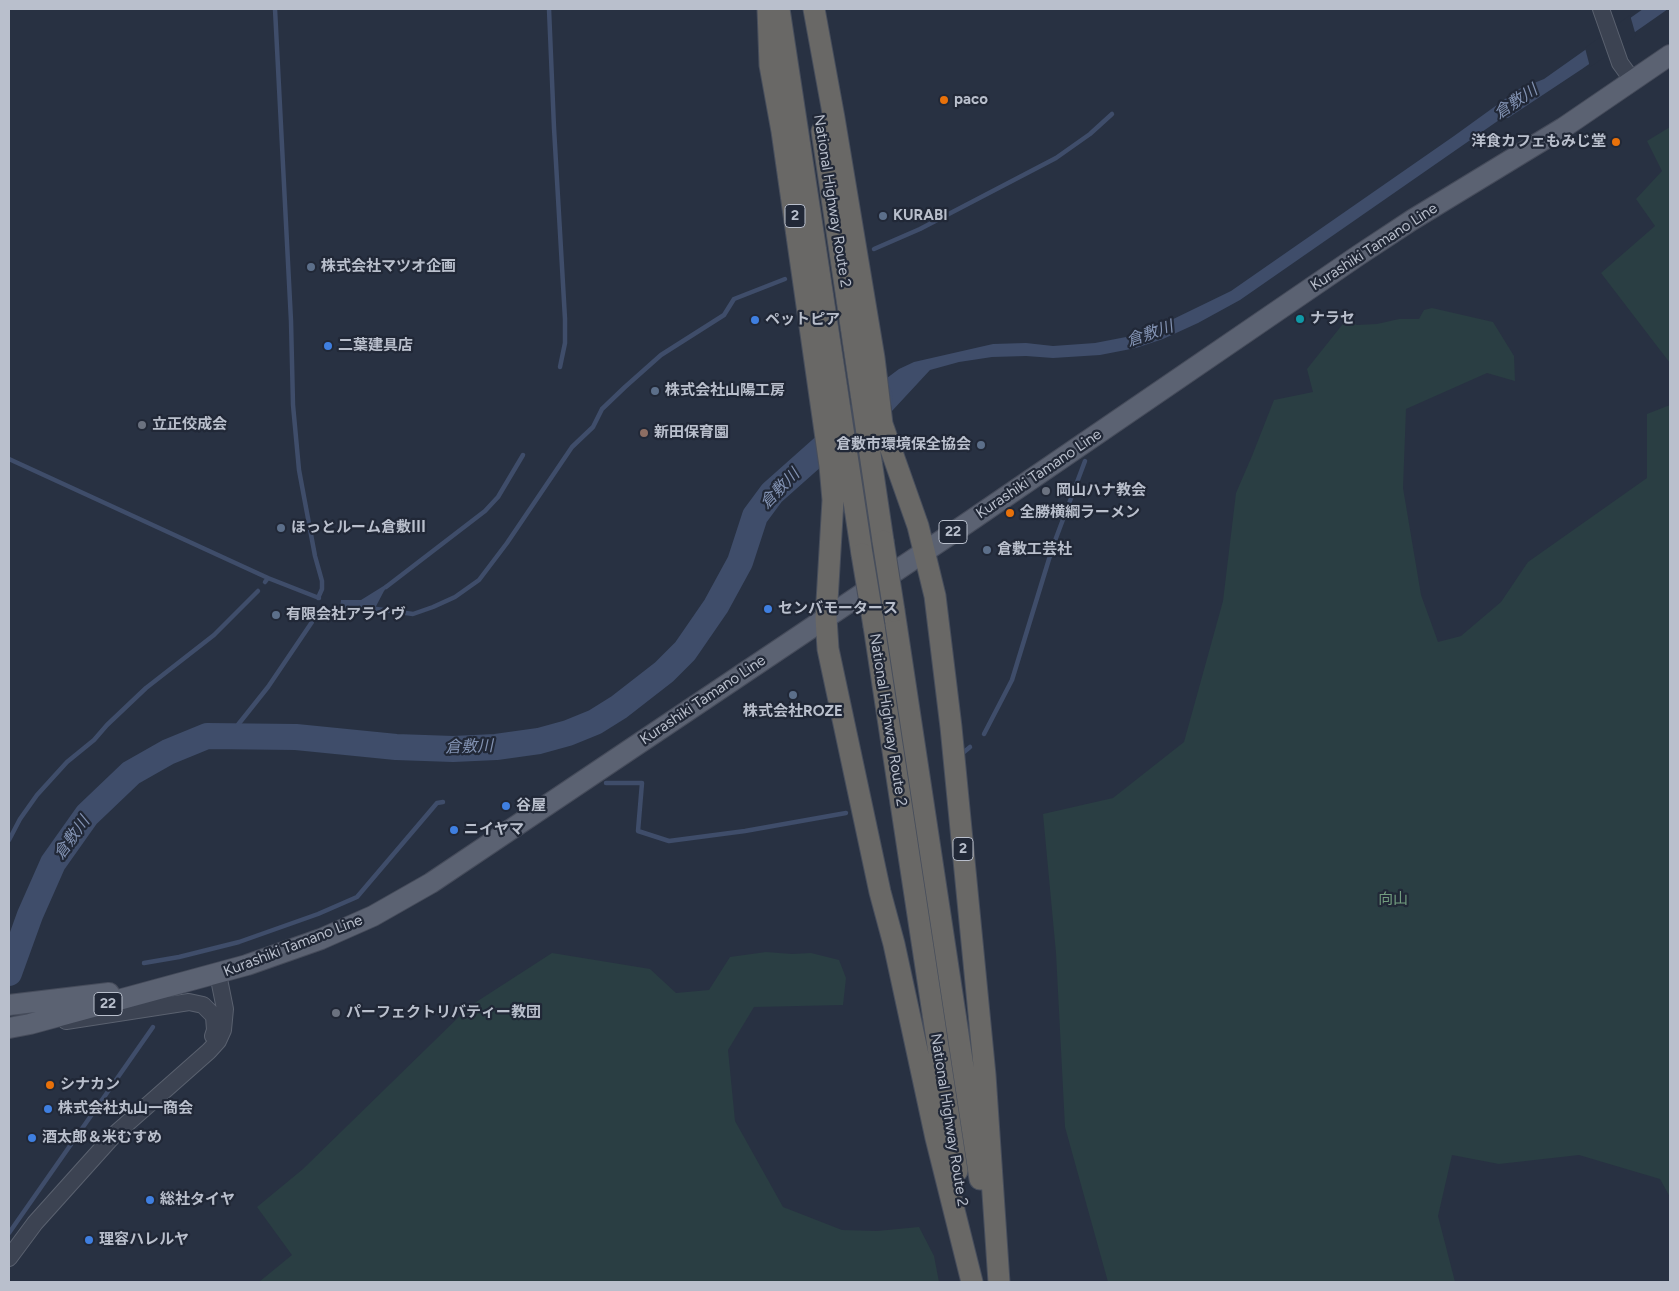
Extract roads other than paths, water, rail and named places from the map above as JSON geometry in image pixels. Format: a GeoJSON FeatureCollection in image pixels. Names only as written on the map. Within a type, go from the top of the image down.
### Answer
{"type":"FeatureCollection","features":[{"type":"Feature","properties":{"kind":"highway","name":"2"},"geometry":{"type":"LineString","coordinates":[[768,9],[770,64],[782,131],[825,423],[839,459],[833,500],[826,618],[828,649],[866,832],[894,944],[939,1148],[973,1282]]}},
{"type":"Feature","properties":{"kind":"highway","name":"National Highway Route 2"},"geometry":{"type":"LineString","coordinates":[[779,9],[841,409],[839,459],[862,554],[874,626],[973,1282]]}},
{"type":"Feature","properties":{"kind":"highway","name":"National Highway Route 2"},"geometry":{"type":"LineString","coordinates":[[803,9],[869,385]]}},
{"type":"Feature","properties":{"kind":"highway","name":"2"},"geometry":{"type":"LineString","coordinates":[[814,9],[834,118],[875,430],[918,526],[935,596],[952,737],[985,1075],[997,1282]]}},
{"type":"Feature","properties":{"kind":"highway","name":"National Highway Route 2"},"geometry":{"type":"LineString","coordinates":[[875,430],[883,541],[997,1282]]}},
{"type":"Feature","properties":{"kind":"main road","name":"Kurashiki Tamano Line"},"geometry":{"type":"LineString","coordinates":[[9,1028],[248,965],[320,939],[373,916],[431,883],[826,618],[1365,251],[1412,220],[1563,128],[1670,55]]}},
{"type":"Feature","properties":{"kind":"main road","name":"Kurashiki Tamano Line"},"geometry":{"type":"LineString","coordinates":[[9,1005],[185,983]]}},
{"type":"Feature","properties":{"kind":"street"},"geometry":{"type":"LineString","coordinates":[[1602,12],[1620,63],[1633,81]]}},
{"type":"Feature","properties":{"kind":"street"},"geometry":{"type":"LineString","coordinates":[[9,1258],[35,1223],[114,1135],[218,1041],[223,1030],[225,1010],[218,974]]}},
{"type":"Feature","properties":{"kind":"street"},"geometry":{"type":"LineString","coordinates":[[30,1024],[80,1020],[189,1002],[203,1005],[214,1016],[215,1030],[209,1051]]}},
{"type":"Feature","properties":{"kind":"water"},"geometry":{"type":"Polygon","coordinates":[[[1643,9],[1668,9],[1508,118],[1502,118],[1240,300],[1198,323],[1163,339],[1136,348],[1100,355],[1053,358],[1026,356],[992,357],[959,362],[930,370],[892,411],[887,378],[899,369],[914,362],[993,344],[1026,343],[1053,346],[1095,343],[1126,337],[1161,325],[1231,291],[1519,89],[1544,79],[1643,9]]]}},
{"type":"Feature","properties":{"kind":"water"},"geometry":{"type":"Polygon","coordinates":[[[390,582],[373,612],[340,608],[341,600],[361,600],[390,582]]]}},
{"type":"Feature","properties":{"kind":"waterway"},"geometry":{"type":"LineString","coordinates":[[275,9],[291,321],[293,405],[299,470],[315,556],[322,581],[322,589],[318,598]]}},
{"type":"Feature","properties":{"kind":"waterway"},"geometry":{"type":"LineString","coordinates":[[549,9],[565,319],[565,343],[560,367]]}},
{"type":"Feature","properties":{"kind":"waterway"},"geometry":{"type":"LineString","coordinates":[[874,249],[920,229],[1056,158],[1090,134],[1112,114]]}},
{"type":"Feature","properties":{"kind":"waterway"},"geometry":{"type":"LineString","coordinates":[[369,608],[413,614],[455,597],[479,580],[507,543],[572,447],[593,427],[602,409],[661,355],[724,315],[734,299],[785,279]]}},
{"type":"Feature","properties":{"kind":"waterway","name":"倉敷川"},"geometry":{"type":"LineString","coordinates":[[9,973],[30,915],[53,863],[87,815],[131,773],[168,752],[207,736],[296,737],[396,747],[453,749],[496,747],[539,741],[568,733],[595,722],[619,707],[664,672],[685,651],[716,606],[740,562],[755,516],[772,493],[880,397]]}},
{"type":"Feature","properties":{"kind":"waterway"},"geometry":{"type":"LineString","coordinates":[[386,587],[485,511],[498,497],[523,455]]}},
{"type":"Feature","properties":{"kind":"waterway"},"geometry":{"type":"LineString","coordinates":[[9,459],[268,578]]}},
{"type":"Feature","properties":{"kind":"waterway"},"geometry":{"type":"LineString","coordinates":[[984,734],[1012,680],[1053,546],[1085,461]]}},
{"type":"Feature","properties":{"kind":"waterway"},"geometry":{"type":"LineString","coordinates":[[265,582],[268,578],[319,598]]}},
{"type":"Feature","properties":{"kind":"waterway"},"geometry":{"type":"LineString","coordinates":[[9,840],[20,819],[37,795],[67,762],[94,740],[146,688],[214,635],[258,591]]}},
{"type":"Feature","properties":{"kind":"waterway"},"geometry":{"type":"LineString","coordinates":[[229,736],[268,687],[312,622]]}},
{"type":"Feature","properties":{"kind":"waterway"},"geometry":{"type":"LineString","coordinates":[[964,752],[970,747]]}},
{"type":"Feature","properties":{"kind":"waterway"},"geometry":{"type":"LineString","coordinates":[[606,783],[642,783],[638,831],[669,841],[745,831],[846,813]]}},
{"type":"Feature","properties":{"kind":"waterway"},"geometry":{"type":"LineString","coordinates":[[144,963],[179,957],[239,942],[318,914],[357,897],[437,803],[443,802]]}},
{"type":"Feature","properties":{"kind":"waterway"},"geometry":{"type":"LineString","coordinates":[[9,1233],[153,1027]]}},
{"type":"Feature","properties":{"kind":"place","name":"paco"},"geometry":{"type":"Point","coordinates":[944,100]}},
{"type":"Feature","properties":{"kind":"place","name":"洋食カフェもみじ堂"},"geometry":{"type":"Point","coordinates":[1616,142]}},
{"type":"Feature","properties":{"kind":"place","name":"KURABI"},"geometry":{"type":"Point","coordinates":[883,216]}},
{"type":"Feature","properties":{"kind":"place","name":"株式会社マツオ企画"},"geometry":{"type":"Point","coordinates":[311,267]}},
{"type":"Feature","properties":{"kind":"place","name":"ナラセ"},"geometry":{"type":"Point","coordinates":[1300,319]}},
{"type":"Feature","properties":{"kind":"place","name":"ペットピア"},"geometry":{"type":"Point","coordinates":[755,320]}},
{"type":"Feature","properties":{"kind":"place","name":"二葉建具店"},"geometry":{"type":"Point","coordinates":[328,346]}},
{"type":"Feature","properties":{"kind":"place","name":"株式会社山陽工房"},"geometry":{"type":"Point","coordinates":[655,391]}},
{"type":"Feature","properties":{"kind":"place","name":"立正佼成会"},"geometry":{"type":"Point","coordinates":[142,425]}},
{"type":"Feature","properties":{"kind":"place","name":"新田保育園"},"geometry":{"type":"Point","coordinates":[644,433]}},
{"type":"Feature","properties":{"kind":"place","name":"倉敷市環境保全協会"},"geometry":{"type":"Point","coordinates":[981,445]}},
{"type":"Feature","properties":{"kind":"place","name":"岡山ハナ教会"},"geometry":{"type":"Point","coordinates":[1046,491]}},
{"type":"Feature","properties":{"kind":"place","name":"全勝横綱ラーメン"},"geometry":{"type":"Point","coordinates":[1010,513]}},
{"type":"Feature","properties":{"kind":"place","name":"ほっとルーム倉敷Ⅲ"},"geometry":{"type":"Point","coordinates":[281,528]}},
{"type":"Feature","properties":{"kind":"place","name":"倉敷工芸社"},"geometry":{"type":"Point","coordinates":[987,550]}},
{"type":"Feature","properties":{"kind":"place","name":"センバモータース"},"geometry":{"type":"Point","coordinates":[768,609]}},
{"type":"Feature","properties":{"kind":"place","name":"有限会社アライヴ"},"geometry":{"type":"Point","coordinates":[276,615]}},
{"type":"Feature","properties":{"kind":"place","name":"株式会社ROZE"},"geometry":{"type":"Point","coordinates":[793,695]}},
{"type":"Feature","properties":{"kind":"place","name":"谷屋"},"geometry":{"type":"Point","coordinates":[506,806]}},
{"type":"Feature","properties":{"kind":"place","name":"ニイヤマ"},"geometry":{"type":"Point","coordinates":[454,830]}},
{"type":"Feature","properties":{"kind":"place","name":"パーフェクトリバティー教団"},"geometry":{"type":"Point","coordinates":[336,1013]}},
{"type":"Feature","properties":{"kind":"place","name":"シナカン"},"geometry":{"type":"Point","coordinates":[50,1085]}},
{"type":"Feature","properties":{"kind":"place","name":"株式会社丸山一商会"},"geometry":{"type":"Point","coordinates":[48,1109]}},
{"type":"Feature","properties":{"kind":"place","name":"酒太郎＆米むすめ"},"geometry":{"type":"Point","coordinates":[32,1138]}},
{"type":"Feature","properties":{"kind":"place","name":"総社タイヤ"},"geometry":{"type":"Point","coordinates":[150,1200]}},
{"type":"Feature","properties":{"kind":"place","name":"理容ハレルヤ"},"geometry":{"type":"Point","coordinates":[89,1240]}},
{"type":"Feature","properties":{"kind":"park label","name":"向山"},"geometry":{"type":"Point","coordinates":[1393,900]}}]}
